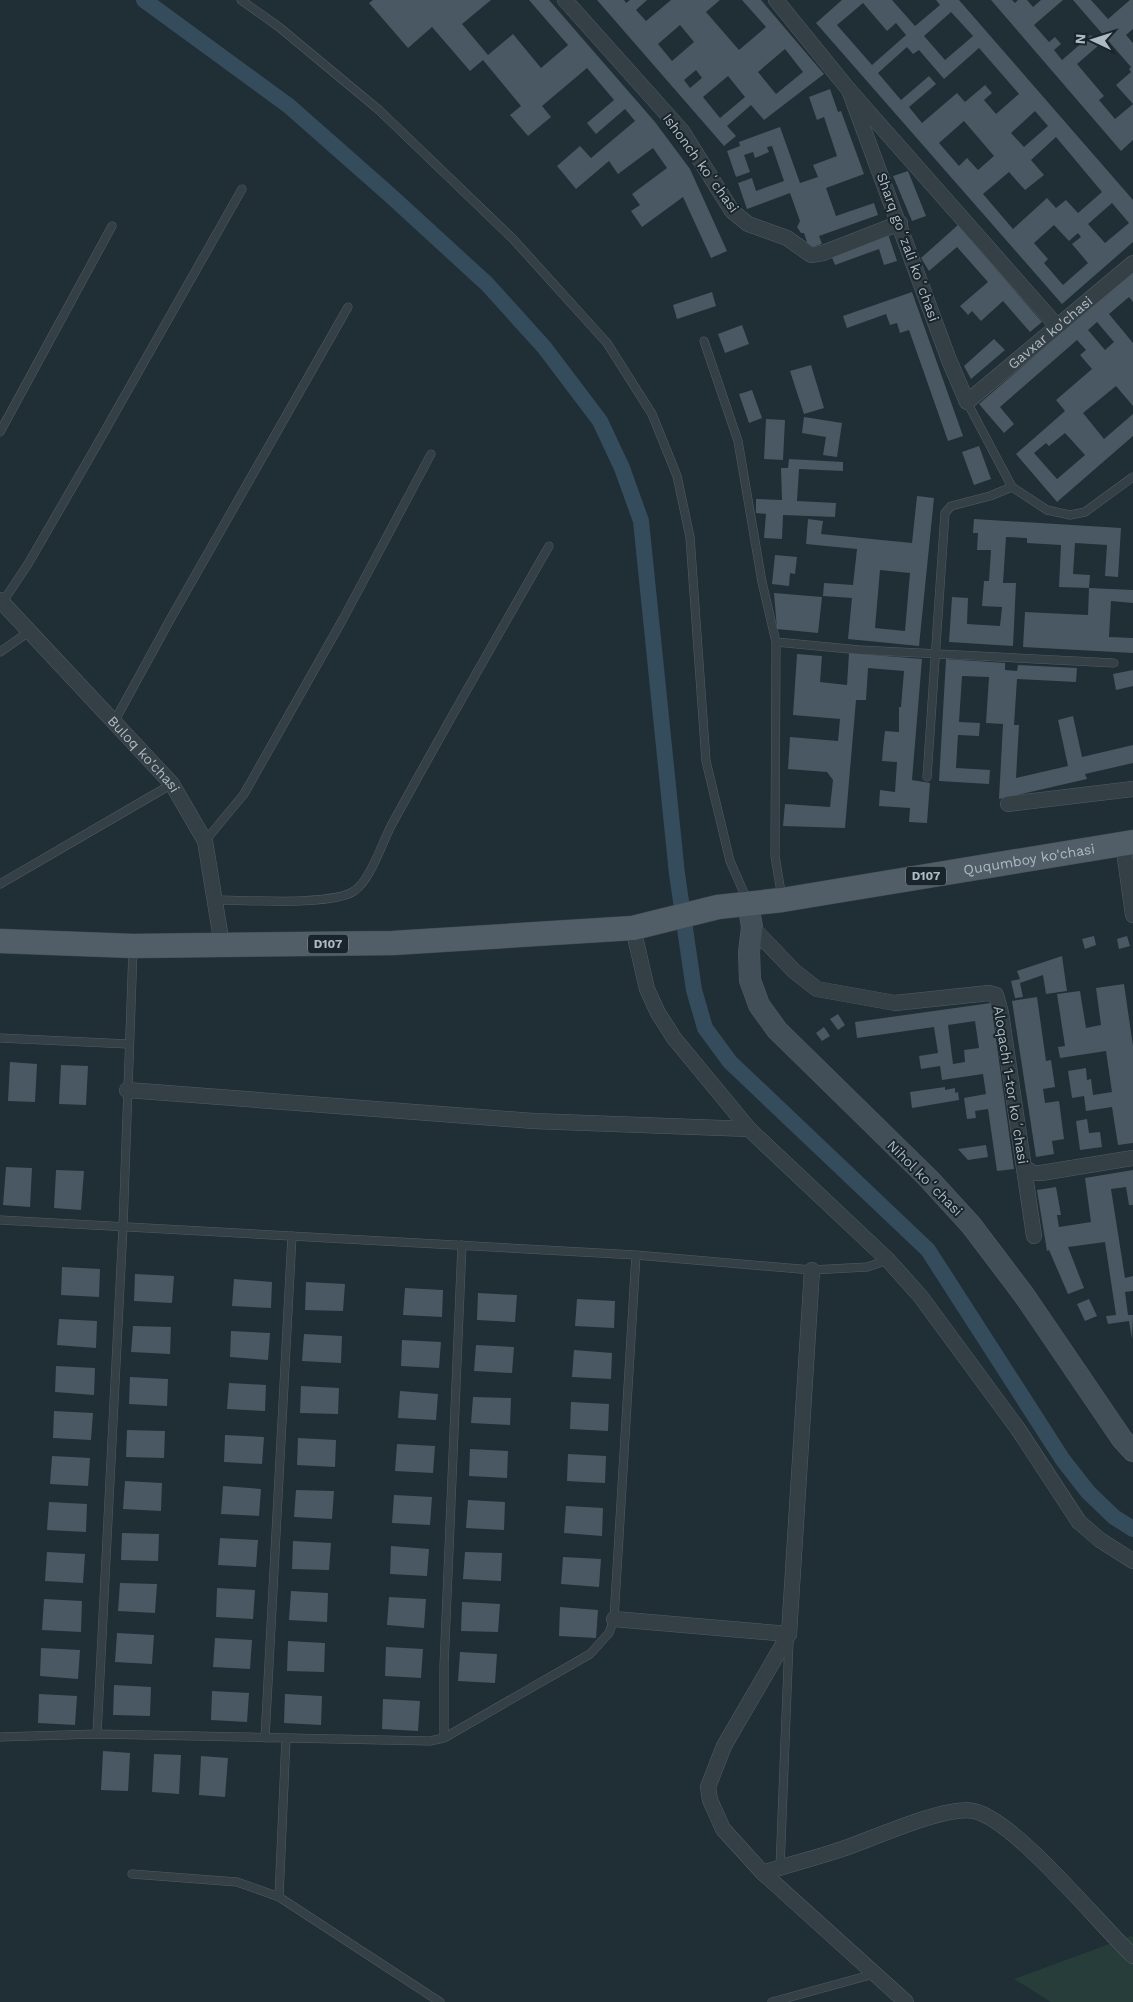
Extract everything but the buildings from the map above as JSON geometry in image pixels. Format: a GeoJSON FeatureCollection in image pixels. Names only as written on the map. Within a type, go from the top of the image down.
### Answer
{"type":"FeatureCollection","features":[{"type":"Feature","properties":{"kind":"main road","name":"Ququmboy ko'chasi"},"geometry":{"type":"LineString","coordinates":[[644,926],[718,907],[782,900],[1128,843]]}},
{"type":"Feature","properties":{"kind":"main road","name":"Nihol koʻchasi"},"geometry":{"type":"LineString","coordinates":[[748,903],[752,927],[749,952],[750,980],[759,1005],[773,1024],[870,1124],[929,1179],[971,1225],[1024,1295],[1122,1439],[1133,1451]]}},
{"type":"Feature","properties":{"kind":"main road","name":"D107"},"geometry":{"type":"LineString","coordinates":[[0,941],[133,946],[393,943],[644,926]]}},
{"type":"Feature","properties":{"kind":"street","name":"Ishonch koʻchasi"},"geometry":{"type":"LineString","coordinates":[[565,0],[682,131],[732,211],[748,224],[787,238],[810,255],[823,253],[900,223]]}},
{"type":"Feature","properties":{"kind":"street","name":"Sharq goʻzali koʻchasi"},"geometry":{"type":"LineString","coordinates":[[776,0],[850,90],[1057,326]]}},
{"type":"Feature","properties":{"kind":"street","name":"Sharq goʻzali koʻchasi"},"geometry":{"type":"LineString","coordinates":[[850,90],[949,360],[967,402]]}},
{"type":"Feature","properties":{"kind":"street","name":"Gavxar ko'chasi"},"geometry":{"type":"LineString","coordinates":[[967,402],[1133,263]]}},
{"type":"Feature","properties":{"kind":"street","name":"Buloq ko'chasi"},"geometry":{"type":"LineString","coordinates":[[1,601],[172,784],[205,842],[222,945]]}},
{"type":"Feature","properties":{"kind":"street"},"geometry":{"type":"LineString","coordinates":[[1008,804],[1133,789]]}},
{"type":"Feature","properties":{"kind":"street"},"geometry":{"type":"LineString","coordinates":[[1128,843],[1133,915]]}},
{"type":"Feature","properties":{"kind":"street"},"geometry":{"type":"LineString","coordinates":[[644,926],[647,989],[658,1013],[674,1038],[749,1129],[888,1260],[920,1297],[1018,1429],[1079,1522],[1100,1540],[1133,1560]]}},
{"type":"Feature","properties":{"kind":"street","name":"Aloqachi 1-tor koʻchasi"},"geometry":{"type":"LineString","coordinates":[[752,927],[794,971],[817,989],[895,1003],[989,993],[996,995],[1001,1013],[1034,1236]]}},
{"type":"Feature","properties":{"kind":"street"},"geometry":{"type":"LineString","coordinates":[[127,1090],[533,1121],[749,1129]]}},
{"type":"Feature","properties":{"kind":"street"},"geometry":{"type":"LineString","coordinates":[[1024,1167],[1033,1173],[1041,1173],[1133,1158]]}},
{"type":"Feature","properties":{"kind":"street"},"geometry":{"type":"LineString","coordinates":[[812,1270],[789,1634],[724,1746],[708,1787],[710,1800],[723,1829],[763,1873],[906,2002]]}},
{"type":"Feature","properties":{"kind":"street"},"geometry":{"type":"LineString","coordinates":[[614,1619],[789,1634]]}},
{"type":"Feature","properties":{"kind":"street"},"geometry":{"type":"LineString","coordinates":[[763,1873],[837,1851],[935,1817],[972,1811],[987,1816],[1030,1849],[1133,1956]]}},
{"type":"Feature","properties":{"kind":"lane"},"geometry":{"type":"LineString","coordinates":[[241,0],[279,27],[379,110],[514,239],[607,343],[652,414],[677,476],[690,537],[706,761],[730,861],[748,903]]}},
{"type":"Feature","properties":{"kind":"lane"},"geometry":{"type":"LineString","coordinates":[[1,601],[28,564],[242,189]]}},
{"type":"Feature","properties":{"kind":"lane"},"geometry":{"type":"LineString","coordinates":[[0,432],[112,226]]}},
{"type":"Feature","properties":{"kind":"lane"},"geometry":{"type":"LineString","coordinates":[[114,722],[170,618],[348,307]]}},
{"type":"Feature","properties":{"kind":"lane"},"geometry":{"type":"LineString","coordinates":[[704,341],[738,441],[762,582],[776,642],[775,856],[782,900]]}},
{"type":"Feature","properties":{"kind":"lane"},"geometry":{"type":"LineString","coordinates":[[967,402],[1012,487],[1040,507],[1070,515],[1085,512],[1133,477]]}},
{"type":"Feature","properties":{"kind":"lane"},"geometry":{"type":"LineString","coordinates":[[205,842],[244,794],[343,619],[431,454]]}},
{"type":"Feature","properties":{"kind":"lane"},"geometry":{"type":"LineString","coordinates":[[927,777],[945,513],[951,506],[990,496],[1012,487]]}},
{"type":"Feature","properties":{"kind":"lane"},"geometry":{"type":"LineString","coordinates":[[216,900],[311,900],[344,896],[355,891],[364,880],[391,827],[549,546]]}},
{"type":"Feature","properties":{"kind":"lane"},"geometry":{"type":"LineString","coordinates":[[0,652],[30,631]]}},
{"type":"Feature","properties":{"kind":"lane"},"geometry":{"type":"LineString","coordinates":[[776,642],[860,650],[936,652],[1114,663]]}},
{"type":"Feature","properties":{"kind":"lane"},"geometry":{"type":"LineString","coordinates":[[0,884],[172,784]]}},
{"type":"Feature","properties":{"kind":"lane"},"geometry":{"type":"LineString","coordinates":[[97,1734],[123,1227],[128,1044],[133,946]]}},
{"type":"Feature","properties":{"kind":"lane"},"geometry":{"type":"LineString","coordinates":[[0,1038],[128,1044]]}},
{"type":"Feature","properties":{"kind":"lane"},"geometry":{"type":"LineString","coordinates":[[0,1220],[636,1255],[812,1270],[867,1267],[888,1260]]}},
{"type":"Feature","properties":{"kind":"lane"},"geometry":{"type":"LineString","coordinates":[[265,1738],[292,1236]]}},
{"type":"Feature","properties":{"kind":"lane"},"geometry":{"type":"LineString","coordinates":[[444,1738],[444,1666],[462,1245]]}},
{"type":"Feature","properties":{"kind":"lane"},"geometry":{"type":"LineString","coordinates":[[0,1737],[97,1734],[416,1741],[444,1738],[590,1654],[609,1633],[614,1619],[636,1255]]}},
{"type":"Feature","properties":{"kind":"lane"},"geometry":{"type":"LineString","coordinates":[[780,1868],[789,1634]]}},
{"type":"Feature","properties":{"kind":"lane"},"geometry":{"type":"LineString","coordinates":[[279,1897],[286,1738]]}},
{"type":"Feature","properties":{"kind":"lane"},"geometry":{"type":"LineString","coordinates":[[132,1874],[237,1882],[279,1897],[440,2002]]}},
{"type":"Feature","properties":{"kind":"lane"},"geometry":{"type":"LineString","coordinates":[[772,2002],[874,1974]]}},
{"type":"Feature","properties":{"kind":"green space"},"geometry":{"type":"Polygon","coordinates":[[[1131,1936],[1133,1937],[1133,2002],[1051,2002],[1014,1979],[1131,1936]]]}},
{"type":"Feature","properties":{"kind":"waterway"},"geometry":{"type":"LineString","coordinates":[[144,0],[289,106],[487,284],[544,347],[600,421],[622,468],[641,521],[677,874],[694,990],[705,1028],[730,1062],[928,1250],[1063,1460],[1088,1492],[1114,1517],[1133,1529]]}}]}
